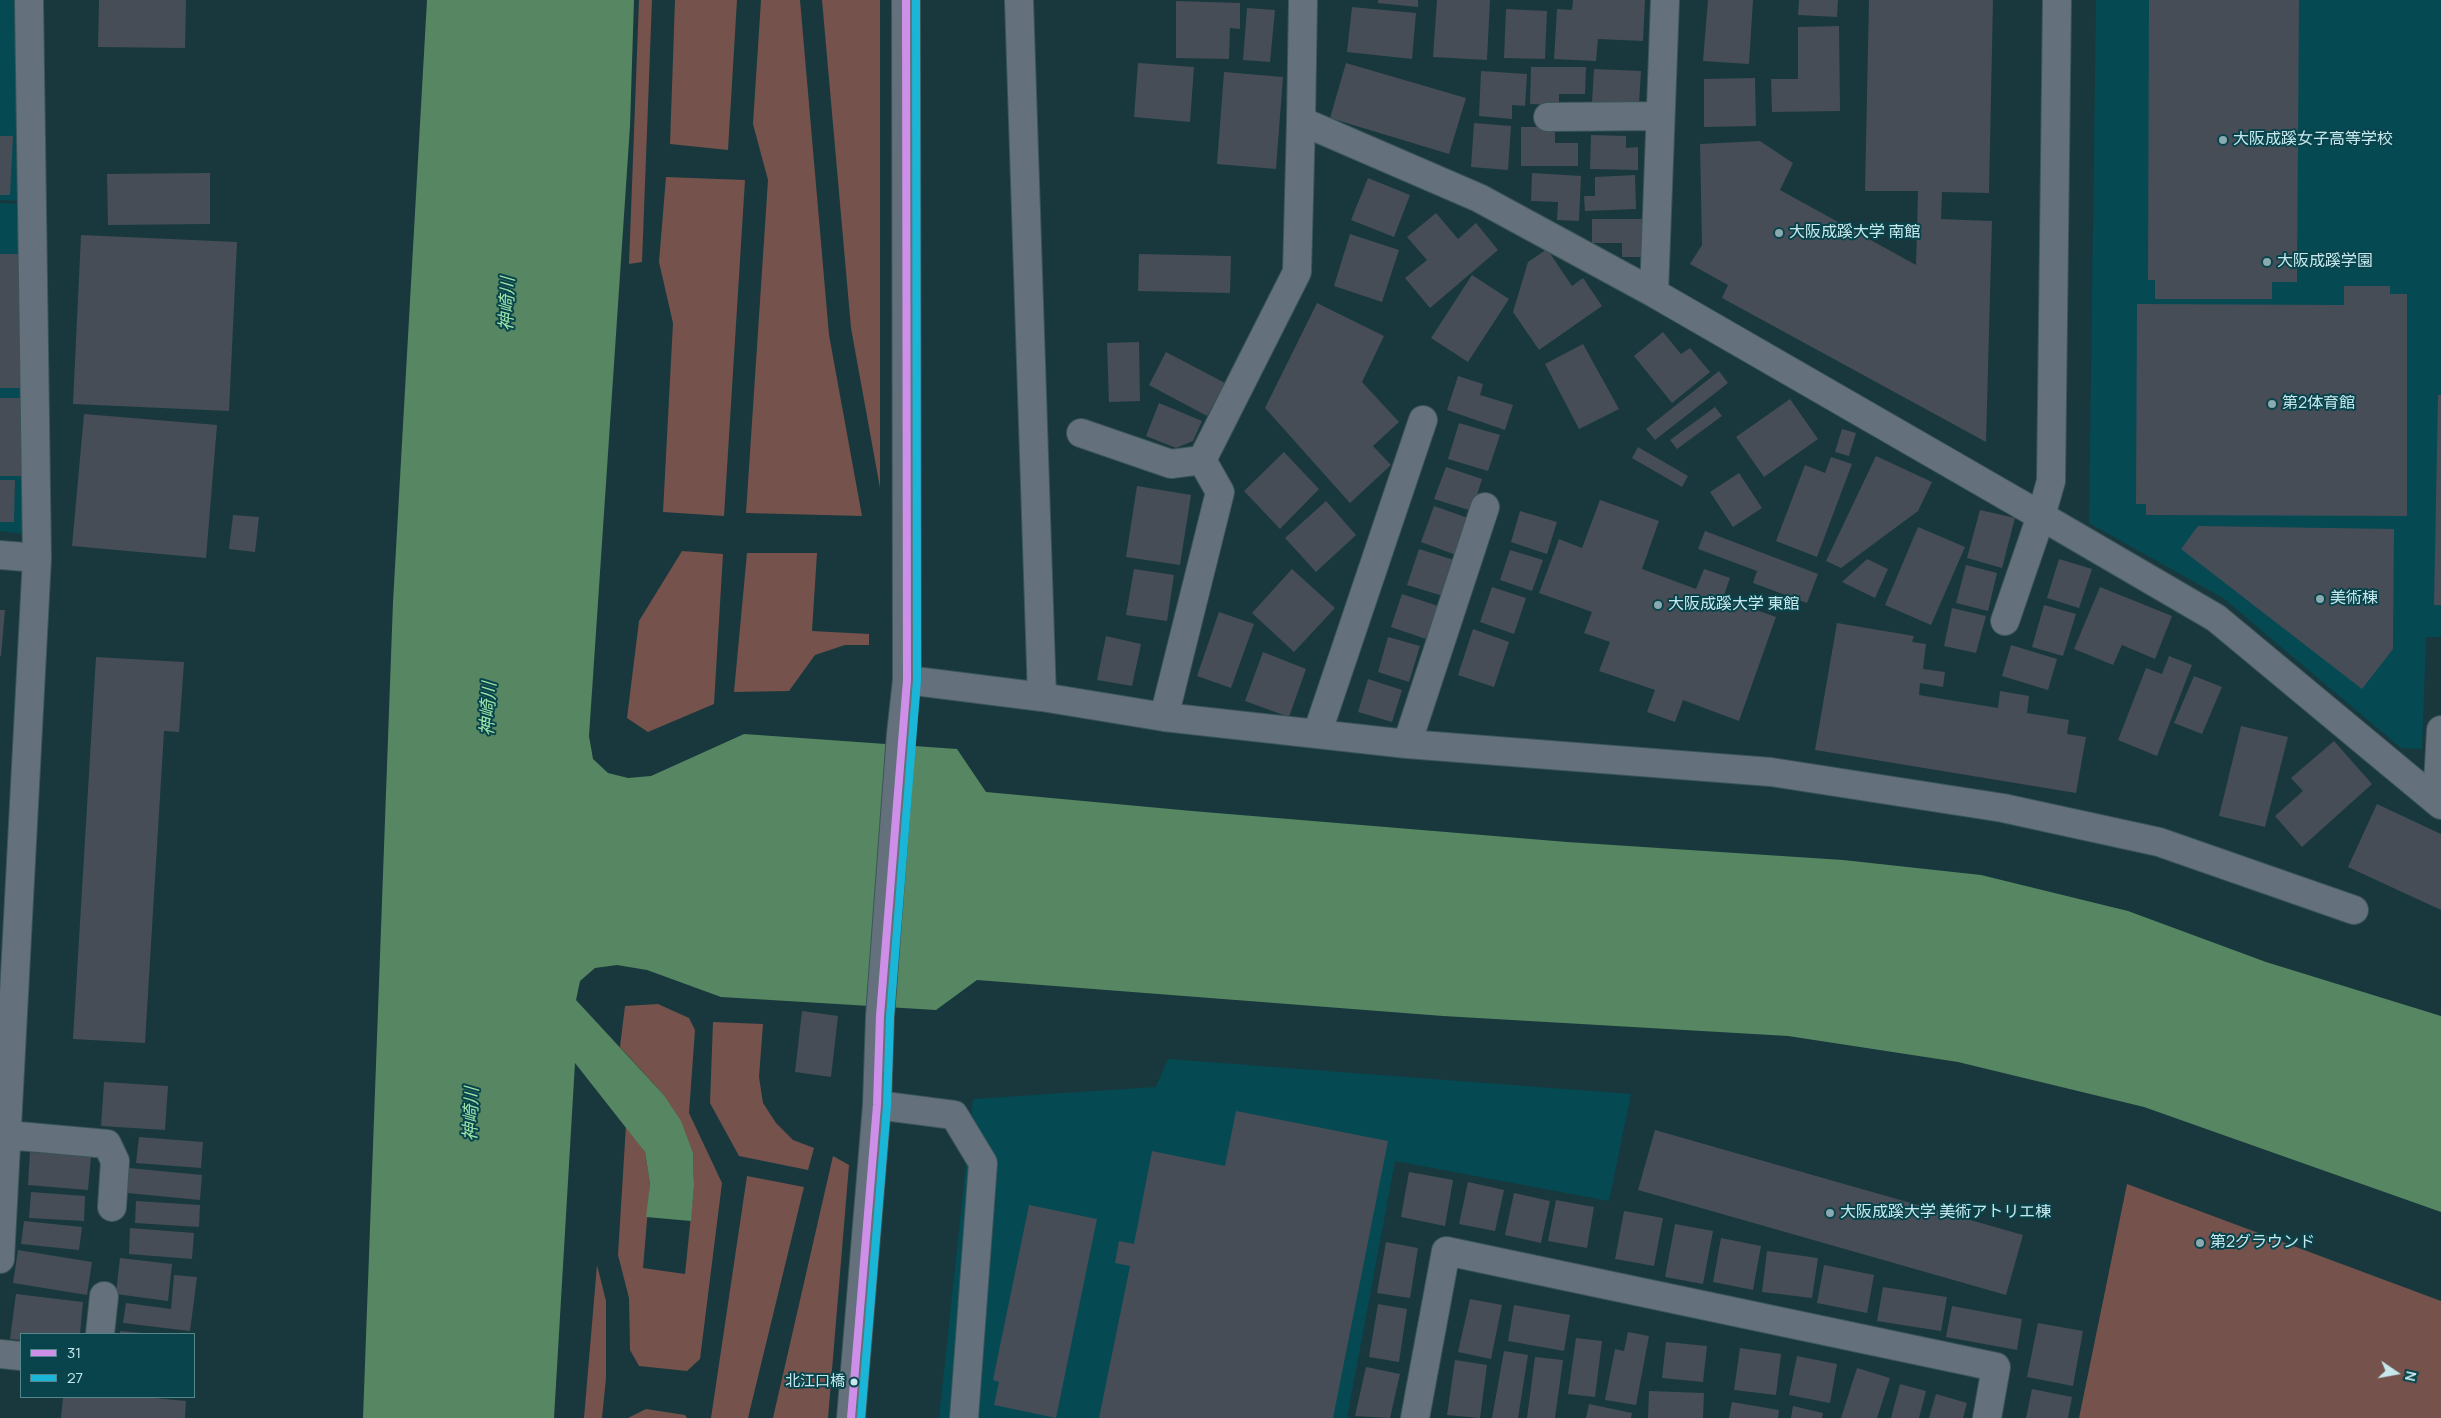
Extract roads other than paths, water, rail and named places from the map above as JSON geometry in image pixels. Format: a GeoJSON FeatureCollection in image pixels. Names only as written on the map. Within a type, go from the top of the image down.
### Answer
{"type":"FeatureCollection","features":[{"type":"Feature","properties":{"kind":"street"},"geometry":{"type":"LineString","coordinates":[[0,1259],[37,558],[29,0]]}},
{"type":"Feature","properties":{"kind":"street"},"geometry":{"type":"LineString","coordinates":[[851,1418],[878,1105],[880,1016],[901,734],[907,680],[906,0]]}},
{"type":"Feature","properties":{"kind":"street"},"geometry":{"type":"LineString","coordinates":[[1019,0],[1042,697]]}},
{"type":"Feature","properties":{"kind":"street"},"geometry":{"type":"LineString","coordinates":[[1202,460],[1297,272],[1303,0]]}},
{"type":"Feature","properties":{"kind":"street"},"geometry":{"type":"LineString","coordinates":[[1654,294],[1665,0]]}},
{"type":"Feature","properties":{"kind":"street"},"geometry":{"type":"LineString","coordinates":[[2005,621],[2051,481],[2057,0]]}},
{"type":"Feature","properties":{"kind":"street"},"geometry":{"type":"LineString","coordinates":[[1548,117],[1660,116]]}},
{"type":"Feature","properties":{"kind":"street"},"geometry":{"type":"LineString","coordinates":[[1301,122],[1479,198],[1654,294],[2216,618],[2439,803]]}},
{"type":"Feature","properties":{"kind":"street"},"geometry":{"type":"LineString","coordinates":[[1317,734],[1423,420]]}},
{"type":"Feature","properties":{"kind":"street"},"geometry":{"type":"LineString","coordinates":[[1081,433],[1171,464],[1202,460]]}},
{"type":"Feature","properties":{"kind":"street"},"geometry":{"type":"LineString","coordinates":[[1164,717],[1220,492],[1202,460]]}},
{"type":"Feature","properties":{"kind":"street"},"geometry":{"type":"LineString","coordinates":[[1407,744],[1485,507]]}},
{"type":"Feature","properties":{"kind":"street"},"geometry":{"type":"LineString","coordinates":[[0,554],[37,558]]}},
{"type":"Feature","properties":{"kind":"street"},"geometry":{"type":"LineString","coordinates":[[907,680],[1042,697],[1164,717],[1407,744],[1771,772],[2003,808],[2159,842],[2354,910]]}},
{"type":"Feature","properties":{"kind":"street"},"geometry":{"type":"LineString","coordinates":[[2439,803],[2441,730]]}},
{"type":"Feature","properties":{"kind":"street"},"geometry":{"type":"LineString","coordinates":[[878,1105],[954,1115],[983,1164],[964,1418]]}},
{"type":"Feature","properties":{"kind":"street"},"geometry":{"type":"LineString","coordinates":[[7,1135],[107,1144],[115,1161],[112,1207]]}},
{"type":"Feature","properties":{"kind":"street"},"geometry":{"type":"LineString","coordinates":[[1415,1418],[1446,1251],[1996,1368],[1986,1418]]}},
{"type":"Feature","properties":{"kind":"street"},"geometry":{"type":"LineString","coordinates":[[100,1333],[104,1296]]}},
{"type":"Feature","properties":{"kind":"street"},"geometry":{"type":"LineString","coordinates":[[0,1354],[20,1356]]}},
{"type":"Feature","properties":{"kind":"water","name":"神崎川"},"geometry":{"type":"Polygon","coordinates":[[[427,0],[634,0],[630,126],[589,736],[593,759],[608,773],[628,778],[651,776],[744,734],[957,749],[986,792],[1567,842],[1843,860],[1981,875],[2128,911],[2266,962],[2441,1016],[2441,1212],[2144,1107],[1958,1062],[1788,1036],[1443,1016],[977,980],[936,1010],[721,997],[647,970],[617,965],[595,968],[580,981],[576,1000],[663,1094],[681,1121],[693,1153],[694,1186],[691,1221],[646,1217],[650,1184],[645,1152],[575,1063],[554,1418],[363,1418],[393,602],[427,0]]]}},
{"type":"Feature","properties":{"kind":"place","name":"大阪成蹊女子高等学校"},"geometry":{"type":"Point","coordinates":[2223,140]}},
{"type":"Feature","properties":{"kind":"place","name":"大阪成蹊大学 南館"},"geometry":{"type":"Point","coordinates":[1779,233]}},
{"type":"Feature","properties":{"kind":"place","name":"大阪成蹊学園"},"geometry":{"type":"Point","coordinates":[2267,262]}},
{"type":"Feature","properties":{"kind":"place","name":"第2体育館"},"geometry":{"type":"Point","coordinates":[2272,404]}},
{"type":"Feature","properties":{"kind":"place","name":"美術棟"},"geometry":{"type":"Point","coordinates":[2320,599]}},
{"type":"Feature","properties":{"kind":"place","name":"大阪成蹊大学 東館"},"geometry":{"type":"Point","coordinates":[1658,605]}},
{"type":"Feature","properties":{"kind":"place","name":"大阪成蹊大学 美術アトリエ棟"},"geometry":{"type":"Point","coordinates":[1830,1213]}},
{"type":"Feature","properties":{"kind":"place","name":"第2グラウンド"},"geometry":{"type":"Point","coordinates":[2200,1243]}},
{"type":"Feature","properties":{"kind":"place","name":"北江口橋"},"geometry":{"type":"Point","coordinates":[854,1382]}}]}
